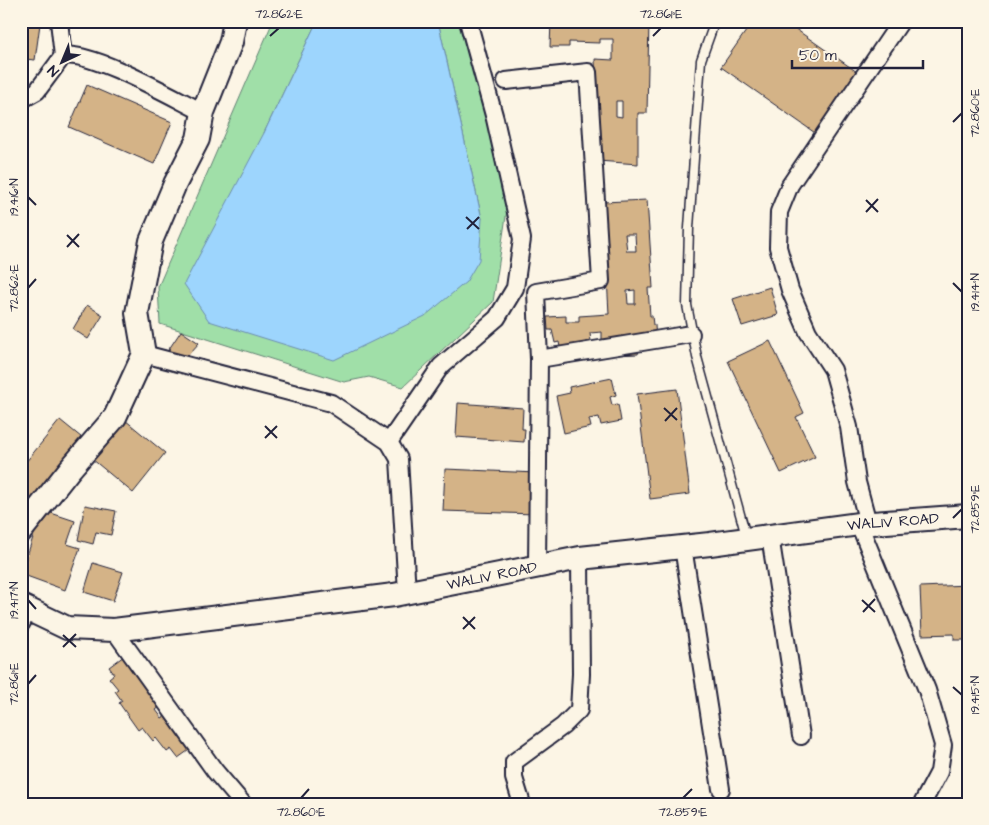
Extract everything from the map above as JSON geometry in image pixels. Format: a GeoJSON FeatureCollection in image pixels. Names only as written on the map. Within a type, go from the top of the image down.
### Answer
{"type":"FeatureCollection","features":[{"type":"Feature","properties":{"kind":"main road"},"geometry":{"type":"LineString","coordinates":[[21,531],[70,469],[115,417],[144,354],[137,313],[151,241],[174,184],[198,139],[203,112],[231,42],[235,21]]}},
{"type":"Feature","properties":{"kind":"main road","name":"WALIV ROAD"},"geometry":{"type":"LineString","coordinates":[[24,613],[67,628],[114,630],[407,592],[580,558],[683,547],[864,523],[968,516]]}},
{"type":"Feature","properties":{"kind":"street"},"geometry":{"type":"LineString","coordinates":[[59,21],[63,56]]}},
{"type":"Feature","properties":{"kind":"street"},"geometry":{"type":"LineString","coordinates":[[389,442],[441,366],[497,318],[515,288],[522,239],[495,119],[468,21]]}},
{"type":"Feature","properties":{"kind":"street"},"geometry":{"type":"LineString","coordinates":[[902,21],[790,186],[779,212],[778,247],[790,290],[808,332],[833,370],[849,426],[864,523],[928,690],[943,745],[938,772],[922,804]]}},
{"type":"Feature","properties":{"kind":"street"},"geometry":{"type":"LineString","coordinates":[[21,100],[37,91],[63,56],[71,54],[96,61],[203,112]]}},
{"type":"Feature","properties":{"kind":"street"},"geometry":{"type":"LineString","coordinates":[[506,81],[588,72],[602,282],[536,292],[539,359],[537,566]]}},
{"type":"Feature","properties":{"kind":"street"},"geometry":{"type":"LineString","coordinates":[[539,359],[691,334]]}},
{"type":"Feature","properties":{"kind":"street"},"geometry":{"type":"LineString","coordinates":[[144,354],[331,404],[389,442],[399,459],[407,592]]}},
{"type":"Feature","properties":{"kind":"street"},"geometry":{"type":"LineString","coordinates":[[770,536],[801,736]]}},
{"type":"Feature","properties":{"kind":"street"},"geometry":{"type":"LineString","coordinates":[[683,547],[722,789]]}},
{"type":"Feature","properties":{"kind":"street"},"geometry":{"type":"LineString","coordinates":[[522,804],[514,778],[514,762],[563,726],[578,710],[581,674],[580,558]]}},
{"type":"Feature","properties":{"kind":"street"},"geometry":{"type":"LineString","coordinates":[[114,630],[215,771],[243,804]]}},
{"type":"Feature","properties":{"kind":"lane"},"geometry":{"type":"LineString","coordinates":[[715,21],[701,60],[689,228],[687,305],[691,334],[747,539]]}},
{"type":"Feature","properties":{"kind":"green space"},"geometry":{"type":"Polygon","coordinates":[[[273,21],[317,21],[264,133],[482,219],[438,21],[462,21],[508,203],[493,302],[403,387],[369,377],[344,382],[160,324],[158,287],[273,21]]]}},
{"type":"Feature","properties":{"kind":"water"},"geometry":{"type":"Polygon","coordinates":[[[317,21],[438,21],[482,219],[479,260],[466,282],[425,316],[334,360],[209,321],[184,284],[264,133],[317,21]]]}},
{"type":"Feature","properties":{"kind":"building"},"geometry":{"type":"Polygon","coordinates":[[[21,21],[37,21],[37,24],[40,24],[35,60],[25,59],[26,53],[21,52],[21,21]]]}},
{"type":"Feature","properties":{"kind":"building"},"geometry":{"type":"Polygon","coordinates":[[[551,21],[596,21],[596,25],[608,26],[608,21],[649,21],[647,113],[638,113],[638,164],[598,161],[595,59],[613,60],[613,39],[600,39],[600,43],[569,42],[569,47],[550,47],[551,21]],[[616,101],[616,116],[622,117],[622,101],[616,101]]]}},
{"type":"Feature","properties":{"kind":"building"},"geometry":{"type":"Polygon","coordinates":[[[753,21],[784,21],[860,74],[818,135],[721,67],[753,21]]]}},
{"type":"Feature","properties":{"kind":"building"},"geometry":{"type":"Polygon","coordinates":[[[87,85],[172,122],[154,164],[69,127],[87,85]]]}},
{"type":"Feature","properties":{"kind":"building"},"geometry":{"type":"Polygon","coordinates":[[[647,200],[653,288],[648,288],[650,316],[652,316],[653,325],[655,325],[656,342],[641,344],[638,354],[615,355],[614,347],[571,356],[571,363],[559,363],[555,347],[560,347],[559,342],[555,343],[552,330],[548,330],[547,317],[566,316],[566,322],[579,322],[579,316],[609,314],[603,202],[647,200]],[[625,234],[627,251],[636,251],[635,234],[625,234]],[[635,290],[627,291],[628,304],[635,304],[635,290]],[[602,332],[590,333],[591,342],[602,342],[602,332]]]}},
{"type":"Feature","properties":{"kind":"building"},"geometry":{"type":"Polygon","coordinates":[[[770,287],[778,315],[742,326],[733,299],[770,287]]]}},
{"type":"Feature","properties":{"kind":"building"},"geometry":{"type":"Polygon","coordinates":[[[87,305],[103,315],[88,339],[73,329],[87,305]]]}},
{"type":"Feature","properties":{"kind":"building"},"geometry":{"type":"Polygon","coordinates":[[[181,331],[199,343],[182,362],[167,352],[181,331]]]}},
{"type":"Feature","properties":{"kind":"building"},"geometry":{"type":"Polygon","coordinates":[[[770,341],[804,413],[796,417],[815,457],[781,473],[728,361],[770,341]]]}},
{"type":"Feature","properties":{"kind":"building"},"geometry":{"type":"Polygon","coordinates":[[[612,378],[616,395],[610,397],[612,405],[618,404],[621,421],[601,425],[599,417],[589,419],[591,427],[564,433],[556,396],[570,393],[569,387],[612,378]]]}},
{"type":"Feature","properties":{"kind":"building"},"geometry":{"type":"Polygon","coordinates":[[[677,389],[690,494],[650,499],[637,394],[677,389]]]}},
{"type":"Feature","properties":{"kind":"building"},"geometry":{"type":"Polygon","coordinates":[[[458,403],[523,408],[522,429],[525,429],[524,442],[456,437],[458,403]]]}},
{"type":"Feature","properties":{"kind":"building"},"geometry":{"type":"Polygon","coordinates":[[[60,420],[87,442],[28,515],[21,509],[21,468],[60,420]]]}},
{"type":"Feature","properties":{"kind":"building"},"geometry":{"type":"Polygon","coordinates":[[[125,420],[165,453],[133,493],[92,459],[125,420]]]}},
{"type":"Feature","properties":{"kind":"building"},"geometry":{"type":"Polygon","coordinates":[[[445,469],[537,473],[535,514],[443,511],[445,469]]]}},
{"type":"Feature","properties":{"kind":"building"},"geometry":{"type":"Polygon","coordinates":[[[85,505],[116,511],[111,535],[96,532],[93,544],[78,540],[85,505]]]}},
{"type":"Feature","properties":{"kind":"building"},"geometry":{"type":"Polygon","coordinates":[[[42,510],[75,521],[67,544],[80,548],[65,590],[21,574],[42,510]]]}},
{"type":"Feature","properties":{"kind":"building"},"geometry":{"type":"Polygon","coordinates":[[[93,563],[123,572],[113,601],[84,592],[93,563]]]}},
{"type":"Feature","properties":{"kind":"building"},"geometry":{"type":"Polygon","coordinates":[[[968,585],[968,640],[954,640],[954,634],[922,635],[920,587],[968,585]]]}},
{"type":"Feature","properties":{"kind":"building"},"geometry":{"type":"Polygon","coordinates":[[[124,656],[161,706],[156,710],[162,718],[167,715],[192,748],[178,758],[171,749],[167,752],[156,738],[153,741],[142,727],[138,730],[119,703],[122,701],[115,691],[118,689],[109,678],[114,674],[109,667],[124,656]]]}}]}
